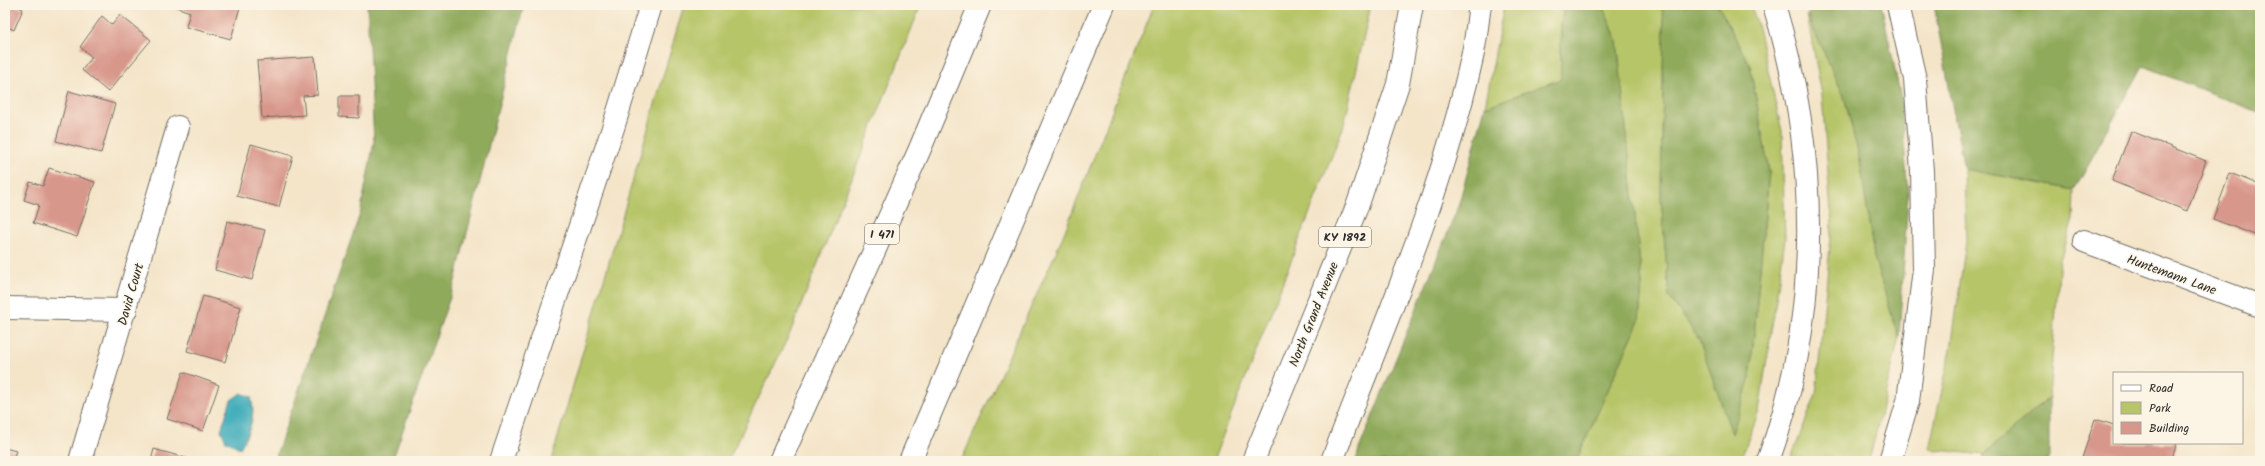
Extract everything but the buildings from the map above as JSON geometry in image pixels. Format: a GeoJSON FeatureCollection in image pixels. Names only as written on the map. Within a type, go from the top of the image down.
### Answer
{"type":"FeatureCollection","features":[{"type":"Feature","properties":{"kind":"main road"},"geometry":{"type":"LineString","coordinates":[[501,461],[613,128],[651,5]]}},
{"type":"Feature","properties":{"kind":"main road","name":"I 471"},"geometry":{"type":"LineString","coordinates":[[780,461],[919,151],[980,5]]}},
{"type":"Feature","properties":{"kind":"main road"},"geometry":{"type":"LineString","coordinates":[[910,461],[1104,5]]}},
{"type":"Feature","properties":{"kind":"main road","name":"North Grand Avenue"},"geometry":{"type":"LineString","coordinates":[[1253,461],[1358,204],[1398,84],[1412,5]]}},
{"type":"Feature","properties":{"kind":"main road"},"geometry":{"type":"LineString","coordinates":[[1332,461],[1387,324],[1440,176],[1472,61],[1480,5]]}},
{"type":"Feature","properties":{"kind":"main road"},"geometry":{"type":"LineString","coordinates":[[1768,461],[1789,392],[1802,327],[1807,276],[1808,225],[1806,169],[1800,117],[1784,38],[1774,5]]}},
{"type":"Feature","properties":{"kind":"main road"},"geometry":{"type":"LineString","coordinates":[[1890,461],[1908,401],[1924,269],[1922,171],[1915,79],[1898,5]]}},
{"type":"Feature","properties":{"kind":"main road","name":"David Court"},"geometry":{"type":"LineString","coordinates":[[80,461],[126,310],[178,127]]}},
{"type":"Feature","properties":{"kind":"main road","name":"Huntemann Lane"},"geometry":{"type":"LineString","coordinates":[[2084,241],[2260,306]]}},
{"type":"Feature","properties":{"kind":"main road"},"geometry":{"type":"LineString","coordinates":[[5,308],[126,310]]}},
{"type":"Feature","properties":{"kind":"green space"},"geometry":{"type":"Polygon","coordinates":[[[367,5],[524,5],[453,289],[392,461],[274,461],[360,214],[374,142],[367,5]]]}},
{"type":"Feature","properties":{"kind":"green space"},"geometry":{"type":"Polygon","coordinates":[[[684,5],[921,5],[790,333],[728,461],[551,461],[684,5]]]}},
{"type":"Feature","properties":{"kind":"green space"},"geometry":{"type":"Polygon","coordinates":[[[1154,5],[1371,5],[1344,125],[1213,461],[961,461],[1061,241],[1154,5]]]}},
{"type":"Feature","properties":{"kind":"green space"},"geometry":{"type":"Polygon","coordinates":[[[1504,5],[1565,5],[1561,25],[1561,79],[1485,107],[1504,5]]]}},
{"type":"Feature","properties":{"kind":"green space"},"geometry":{"type":"Polygon","coordinates":[[[1565,5],[1602,5],[1617,40],[1642,284],[1639,321],[1576,461],[1356,461],[1359,449],[1458,207],[1485,107],[1561,79],[1561,25],[1565,5]]]}},
{"type":"Feature","properties":{"kind":"green space"},"geometry":{"type":"Polygon","coordinates":[[[1602,5],[1661,5],[1664,19],[1661,197],[1669,296],[1699,339],[1732,433],[1750,378],[1769,172],[1750,66],[1718,5],[1750,5],[1756,19],[1782,131],[1785,240],[1759,411],[1740,461],[1576,461],[1639,321],[1642,284],[1617,40],[1602,5]]]}},
{"type":"Feature","properties":{"kind":"green space"},"geometry":{"type":"Polygon","coordinates":[[[1661,5],[1718,5],[1750,66],[1769,172],[1750,378],[1732,434],[1699,339],[1669,296],[1661,197],[1664,19],[1661,5]]]}},
{"type":"Feature","properties":{"kind":"green space"},"geometry":{"type":"Polygon","coordinates":[[[1816,5],[1881,5],[1883,12],[1901,99],[1908,195],[1899,338],[1874,257],[1860,160],[1844,96],[1807,15],[1816,5]]]}},
{"type":"Feature","properties":{"kind":"green space"},"geometry":{"type":"Polygon","coordinates":[[[1934,5],[2260,5],[2260,113],[2143,66],[2074,190],[1964,169],[1934,5]]]}},
{"type":"Feature","properties":{"kind":"green space"},"geometry":{"type":"Polygon","coordinates":[[[1807,15],[1844,96],[1860,160],[1874,257],[1899,338],[1869,461],[1790,461],[1816,394],[1832,225],[1822,95],[1807,15]]]}},
{"type":"Feature","properties":{"kind":"green space"},"geometry":{"type":"Polygon","coordinates":[[[1964,169],[2074,190],[2073,220],[2060,259],[2049,397],[1983,455],[1929,449],[1951,349],[1966,241],[1964,169]]]}},
{"type":"Feature","properties":{"kind":"green space"},"geometry":{"type":"Polygon","coordinates":[[[2049,397],[2049,461],[1982,461],[1983,455],[2049,397]]]}},
{"type":"Feature","properties":{"kind":"water"},"geometry":{"type":"Polygon","coordinates":[[[241,393],[251,397],[253,411],[247,436],[240,448],[226,441],[221,430],[231,400],[241,393]]]}}]}
